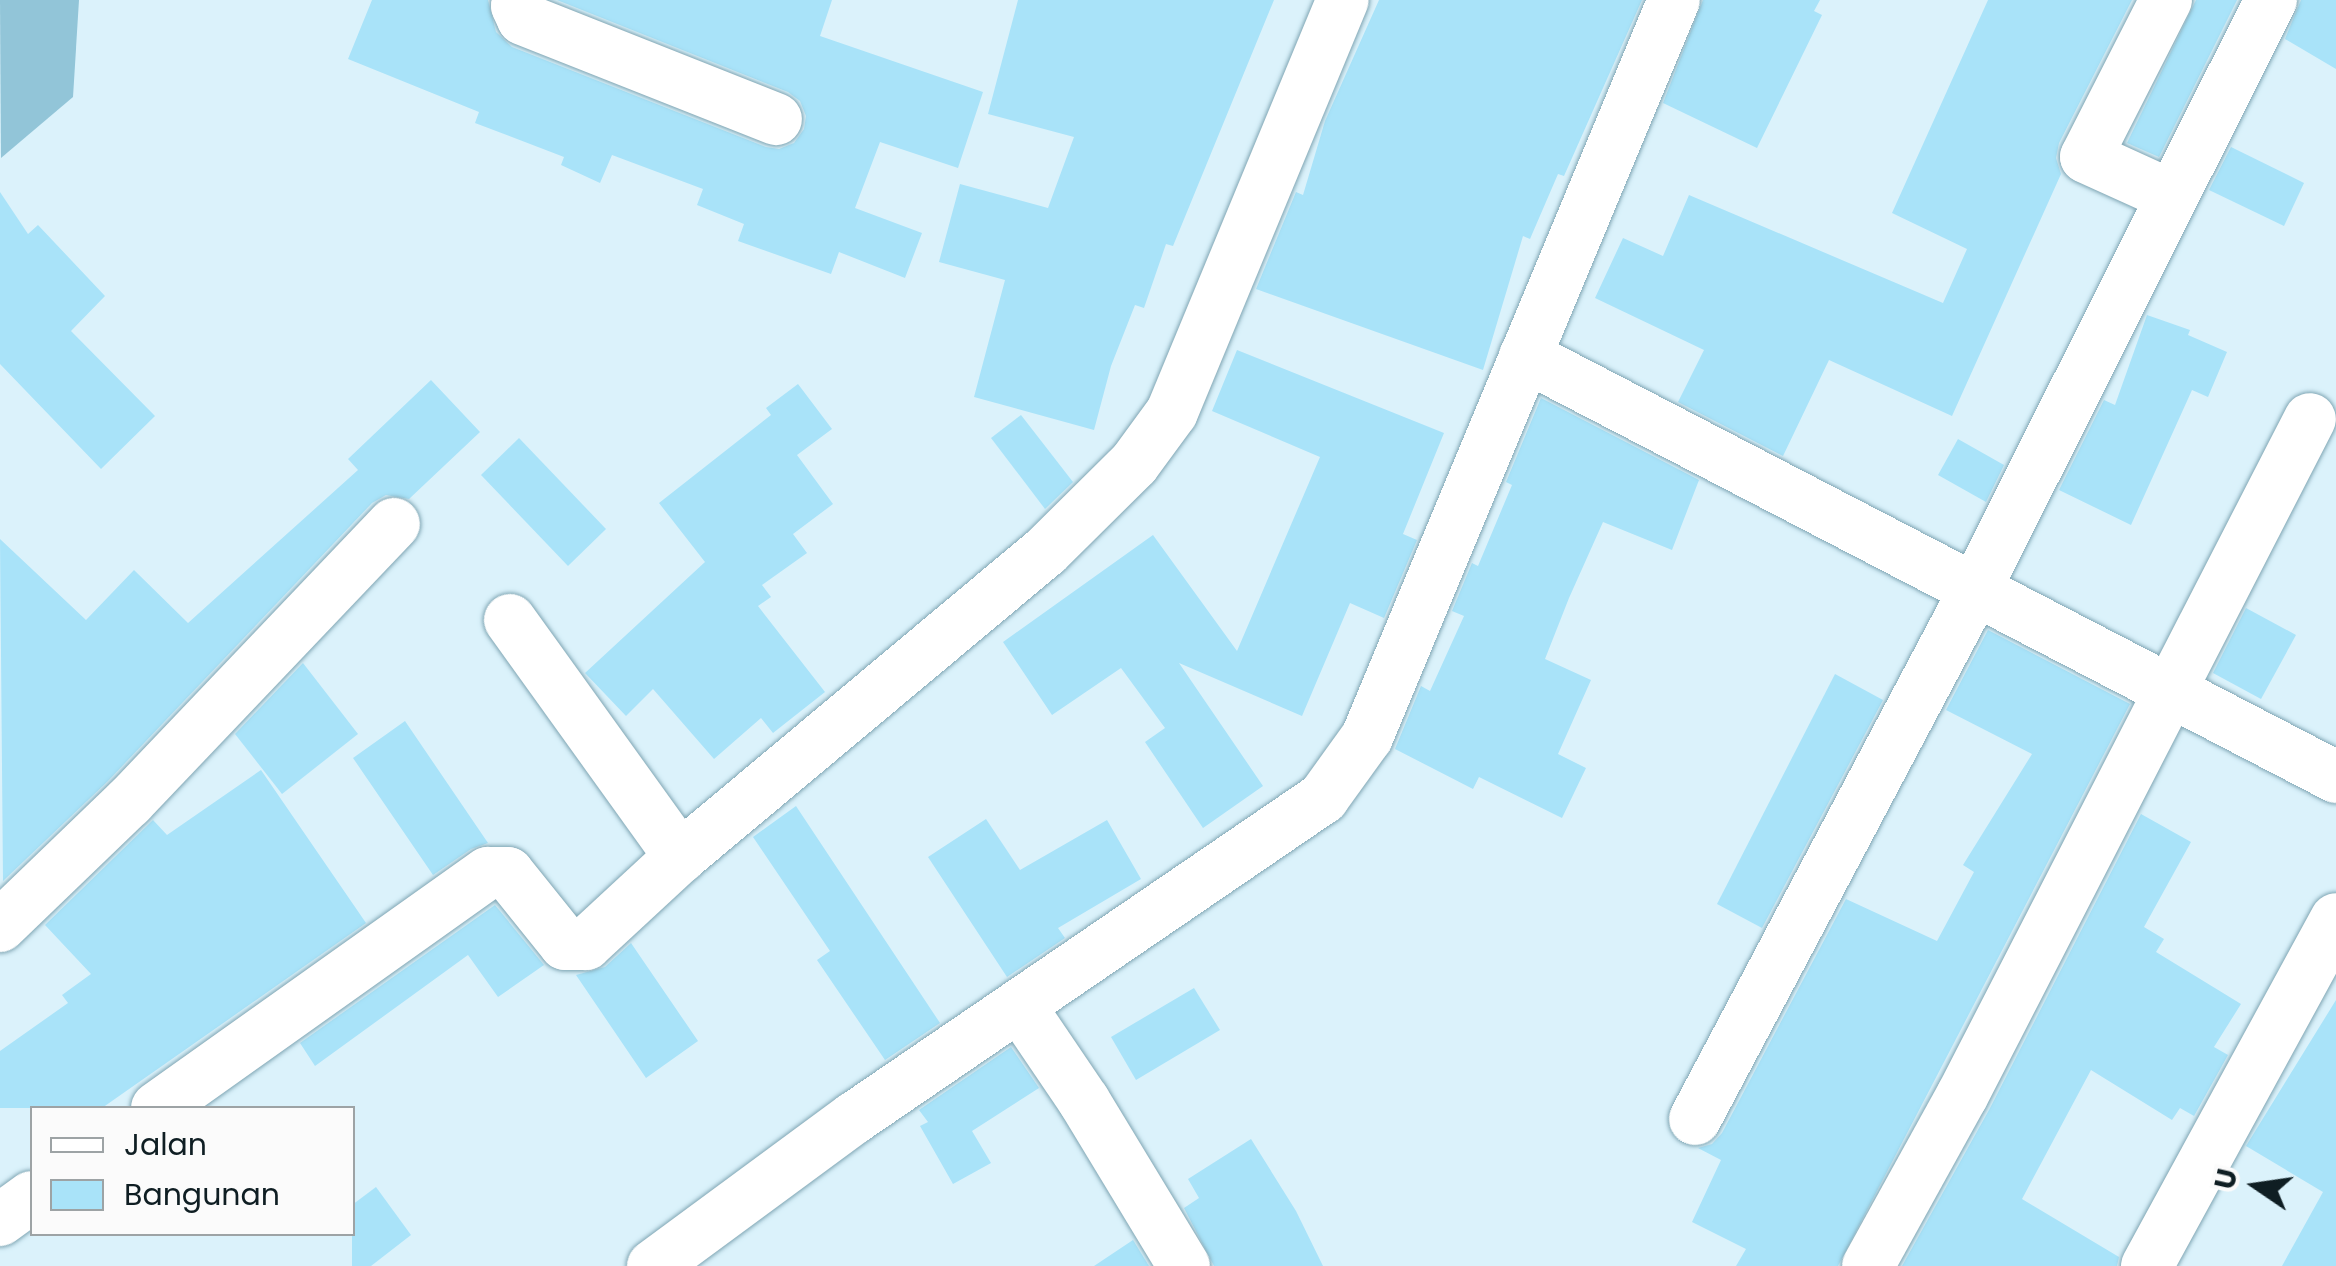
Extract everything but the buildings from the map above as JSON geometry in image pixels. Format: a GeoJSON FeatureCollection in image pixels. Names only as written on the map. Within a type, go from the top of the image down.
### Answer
{"type":"FeatureCollection","features":[{"type":"Feature","properties":{"kind":"street"},"geometry":{"type":"LineString","coordinates":[[519,0],[516,6],[523,19],[776,118]]}},
{"type":"Feature","properties":{"kind":"street"},"geometry":{"type":"LineString","coordinates":[[160,1106],[488,874],[508,874],[556,937],[577,947],[586,944],[680,857],[1045,552],[1134,464],[1172,412],[1342,0]]}},
{"type":"Feature","properties":{"kind":"street"},"geometry":{"type":"LineString","coordinates":[[653,1266],[854,1118],[1278,833],[1323,798],[1367,737],[1674,0]]}},
{"type":"Feature","properties":{"kind":"street"},"geometry":{"type":"LineString","coordinates":[[2166,0],[2086,157],[2172,196]]}},
{"type":"Feature","properties":{"kind":"street"},"geometry":{"type":"LineString","coordinates":[[1695,1119],[1976,588],[2271,0]]}},
{"type":"Feature","properties":{"kind":"street"},"geometry":{"type":"LineString","coordinates":[[1525,356],[2336,777]]}},
{"type":"Feature","properties":{"kind":"street"},"geometry":{"type":"LineString","coordinates":[[1868,1266],[1962,1096],[2310,419]]}},
{"type":"Feature","properties":{"kind":"street"},"geometry":{"type":"LineString","coordinates":[[0,926],[129,802],[394,524]]}},
{"type":"Feature","properties":{"kind":"street"},"geometry":{"type":"LineString","coordinates":[[510,620],[680,857]]}},
{"type":"Feature","properties":{"kind":"street"},"geometry":{"type":"LineString","coordinates":[[2147,1266],[2336,919]]}},
{"type":"Feature","properties":{"kind":"street"},"geometry":{"type":"LineString","coordinates":[[1021,1008],[1084,1100],[1184,1266]]}},
{"type":"Feature","properties":{"kind":"street"},"geometry":{"type":"LineString","coordinates":[[0,1220],[30,1198]]}},
{"type":"Feature","properties":{"kind":"shaded area"},"geometry":{"type":"Polygon","coordinates":[[[0,0],[79,0],[73,97],[1,158],[0,0]]]}}]}
